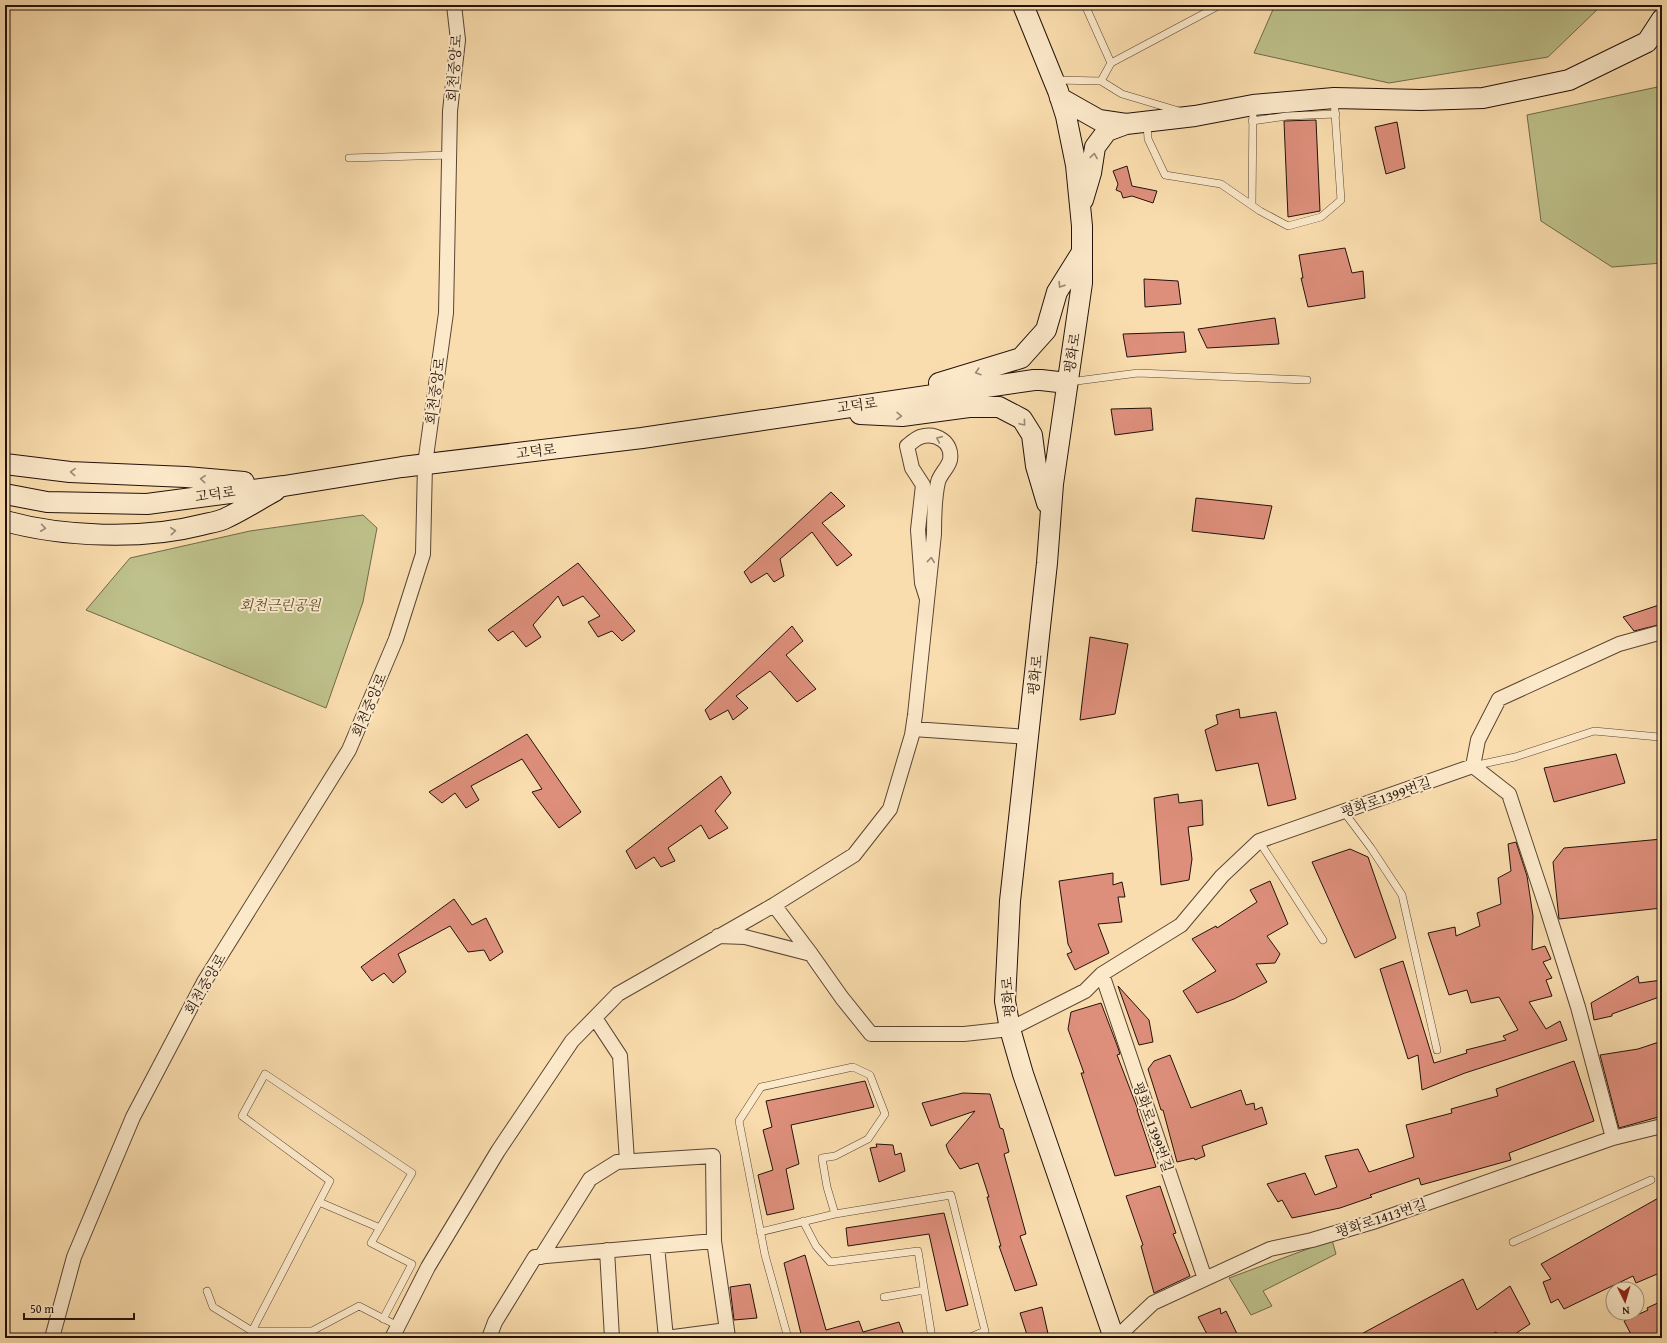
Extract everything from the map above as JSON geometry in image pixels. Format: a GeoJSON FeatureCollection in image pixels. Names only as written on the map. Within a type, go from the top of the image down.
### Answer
{"type":"FeatureCollection","features":[{"type":"Feature","properties":{"kind":"main road","name":"평화로"},"geometry":{"type":"LineString","coordinates":[[1023,5],[1057,89],[1066,116],[1073,150],[1080,207],[1082,283],[1076,333],[1052,484],[1047,563],[1014,859],[1006,962],[1005,1001],[1016,1051],[1041,1130],[1115,1338]]}},
{"type":"Feature","properties":{"kind":"main road"},"geometry":{"type":"LineString","coordinates":[[1080,207],[1091,173],[1095,147],[1107,131],[1126,124],[1195,116],[1421,100],[1483,98],[1569,80],[1647,42],[1662,19]]}},
{"type":"Feature","properties":{"kind":"main road"},"geometry":{"type":"LineString","coordinates":[[1057,89],[1099,120],[1126,124]]}},
{"type":"Feature","properties":{"kind":"main road"},"geometry":{"type":"LineString","coordinates":[[873,403],[1021,358],[1046,330],[1057,292],[1082,252]]}},
{"type":"Feature","properties":{"kind":"main road","name":"고덕로"},"geometry":{"type":"LineString","coordinates":[[5,494],[47,502],[147,504],[284,486],[425,464],[642,438],[873,403],[1041,380],[1067,383]]}},
{"type":"Feature","properties":{"kind":"main road"},"geometry":{"type":"LineString","coordinates":[[818,411],[902,416],[969,407],[999,407],[1022,419],[1032,435],[1036,466],[1050,514]]}},
{"type":"Feature","properties":{"kind":"main road"},"geometry":{"type":"LineString","coordinates":[[5,464],[70,472],[186,477],[284,486]]}},
{"type":"Feature","properties":{"kind":"main road"},"geometry":{"type":"LineString","coordinates":[[5,521],[18,525],[87,535],[144,534],[182,530],[223,520],[284,486]]}},
{"type":"Feature","properties":{"kind":"street","name":"회천중앙로"},"geometry":{"type":"LineString","coordinates":[[52,1338],[74,1257],[133,1117],[204,982],[349,750],[396,639],[423,554],[425,464],[446,313],[450,111],[458,40],[454,5]]}},
{"type":"Feature","properties":{"kind":"street"},"geometry":{"type":"LineString","coordinates":[[394,1332],[428,1267],[498,1151],[572,1041],[618,994],[717,936],[774,905],[854,855],[890,809],[913,729],[915,715],[934,534],[934,506],[938,481],[950,461],[950,448],[945,441],[934,436],[920,437],[907,446],[912,468],[923,485],[918,530],[922,583],[927,599]]}},
{"type":"Feature","properties":{"kind":"street"},"geometry":{"type":"LineString","coordinates":[[1613,1138],[1578,1007],[1509,794],[1473,766],[1478,740],[1499,699],[1618,644],[1662,632]]}},
{"type":"Feature","properties":{"kind":"street"},"geometry":{"type":"LineString","coordinates":[[913,729],[1028,737]]}},
{"type":"Feature","properties":{"kind":"street","name":"평화로1399번길"},"geometry":{"type":"LineString","coordinates":[[1010,1029],[1085,991],[1102,974],[1181,925],[1222,876],[1259,841],[1473,766]]}},
{"type":"Feature","properties":{"kind":"street"},"geometry":{"type":"LineString","coordinates":[[774,905],[812,954],[842,998],[871,1034],[964,1034],[1010,1029]]}},
{"type":"Feature","properties":{"kind":"street"},"geometry":{"type":"LineString","coordinates":[[717,936],[745,937],[812,954]]}},
{"type":"Feature","properties":{"kind":"street","name":"평화로1399번길"},"geometry":{"type":"LineString","coordinates":[[1102,974],[1205,1279]]}},
{"type":"Feature","properties":{"kind":"street"},"geometry":{"type":"LineString","coordinates":[[595,1018],[620,1056],[627,1161]]}},
{"type":"Feature","properties":{"kind":"street","name":"평화로1413번길"},"geometry":{"type":"LineString","coordinates":[[1115,1338],[1153,1304],[1270,1249],[1312,1240],[1376,1221],[1613,1138],[1662,1126]]}},
{"type":"Feature","properties":{"kind":"street"},"geometry":{"type":"LineString","coordinates":[[541,1257],[590,1179],[617,1162],[713,1156],[714,1240],[728,1334],[666,1338],[657,1246]]}},
{"type":"Feature","properties":{"kind":"street"},"geometry":{"type":"LineString","coordinates":[[488,1338],[495,1322],[535,1257],[714,1240]]}},
{"type":"Feature","properties":{"kind":"street"},"geometry":{"type":"LineString","coordinates":[[608,1250],[612,1338]]}},
{"type":"Feature","properties":{"kind":"lane"},"geometry":{"type":"LineString","coordinates":[[1085,5],[1111,63]]}},
{"type":"Feature","properties":{"kind":"lane"},"geometry":{"type":"LineString","coordinates":[[1101,81],[1111,63],[1220,5]]}},
{"type":"Feature","properties":{"kind":"lane"},"geometry":{"type":"LineString","coordinates":[[1057,89],[1101,81],[1122,94],[1195,116]]}},
{"type":"Feature","properties":{"kind":"lane"},"geometry":{"type":"LineString","coordinates":[[1147,121],[1148,139],[1165,175],[1221,184],[1252,205],[1288,226],[1321,217],[1341,200],[1335,106]]}},
{"type":"Feature","properties":{"kind":"lane"},"geometry":{"type":"LineString","coordinates":[[1252,205],[1253,113]]}},
{"type":"Feature","properties":{"kind":"lane"},"geometry":{"type":"LineString","coordinates":[[349,158],[450,155]]}},
{"type":"Feature","properties":{"kind":"lane"},"geometry":{"type":"LineString","coordinates":[[1067,383],[1138,373],[1307,380]]}},
{"type":"Feature","properties":{"kind":"lane"},"geometry":{"type":"LineString","coordinates":[[1473,766],[1515,757],[1594,731],[1659,737],[1662,739]]}},
{"type":"Feature","properties":{"kind":"lane"},"geometry":{"type":"LineString","coordinates":[[1344,812],[1371,848],[1402,895],[1437,1050]]}},
{"type":"Feature","properties":{"kind":"lane"},"geometry":{"type":"LineString","coordinates":[[1259,841],[1323,940]]}},
{"type":"Feature","properties":{"kind":"lane"},"geometry":{"type":"LineString","coordinates":[[788,1338],[765,1255],[739,1121],[761,1087],[853,1067],[870,1075],[885,1114],[868,1139],[835,1156],[822,1158],[827,1187],[835,1214]]}},
{"type":"Feature","properties":{"kind":"lane"},"geometry":{"type":"LineString","coordinates":[[252,1331],[330,1181],[242,1116],[265,1074],[412,1173],[371,1243],[412,1264],[384,1319]]}},
{"type":"Feature","properties":{"kind":"lane"},"geometry":{"type":"LineString","coordinates":[[1513,1242],[1651,1180]]}},
{"type":"Feature","properties":{"kind":"lane"},"geometry":{"type":"LineString","coordinates":[[760,1232],[835,1214],[951,1195],[985,1331],[968,1338]]}},
{"type":"Feature","properties":{"kind":"lane"},"geometry":{"type":"LineString","coordinates":[[319,1202],[380,1228]]}},
{"type":"Feature","properties":{"kind":"lane"},"geometry":{"type":"LineString","coordinates":[[803,1221],[816,1246],[830,1262],[918,1251],[932,1338]]}},
{"type":"Feature","properties":{"kind":"lane"},"geometry":{"type":"LineString","coordinates":[[884,1297],[924,1290]]}},
{"type":"Feature","properties":{"kind":"lane"},"geometry":{"type":"LineString","coordinates":[[207,1291],[213,1307],[252,1331],[312,1331],[359,1306],[384,1319],[394,1332]]}},
{"type":"Feature","properties":{"kind":"green space"},"geometry":{"type":"Polygon","coordinates":[[[1275,5],[1602,5],[1548,57],[1389,83],[1254,53],[1275,5]]]}},
{"type":"Feature","properties":{"kind":"green space"},"geometry":{"type":"Polygon","coordinates":[[[1662,86],[1662,263],[1612,267],[1541,221],[1527,115],[1662,86]]]}},
{"type":"Feature","properties":{"kind":"green space","name":"회천근린공원"},"geometry":{"type":"Polygon","coordinates":[[[363,515],[377,528],[363,602],[326,708],[86,610],[130,558],[250,531],[363,515]]]}},
{"type":"Feature","properties":{"kind":"green space"},"geometry":{"type":"Polygon","coordinates":[[[1332,1240],[1336,1254],[1263,1291],[1272,1306],[1251,1315],[1229,1278],[1332,1240]]]}},
{"type":"Feature","properties":{"kind":"building"},"geometry":{"type":"Polygon","coordinates":[[[1316,120],[1320,211],[1288,217],[1284,121],[1316,120]]]}},
{"type":"Feature","properties":{"kind":"building"},"geometry":{"type":"Polygon","coordinates":[[[1397,122],[1405,168],[1386,174],[1375,127],[1397,122]]]}},
{"type":"Feature","properties":{"kind":"building"},"geometry":{"type":"Polygon","coordinates":[[[1127,166],[1132,186],[1157,191],[1153,203],[1132,196],[1123,198],[1121,192],[1116,190],[1118,184],[1113,171],[1127,166]]]}},
{"type":"Feature","properties":{"kind":"building"},"geometry":{"type":"Polygon","coordinates":[[[1345,248],[1352,273],[1363,271],[1365,298],[1308,307],[1301,278],[1303,278],[1299,255],[1345,248]]]}},
{"type":"Feature","properties":{"kind":"building"},"geometry":{"type":"Polygon","coordinates":[[[1144,279],[1178,281],[1181,304],[1145,307],[1144,279]]]}},
{"type":"Feature","properties":{"kind":"building"},"geometry":{"type":"Polygon","coordinates":[[[1275,318],[1279,344],[1207,348],[1198,329],[1275,318]]]}},
{"type":"Feature","properties":{"kind":"building"},"geometry":{"type":"Polygon","coordinates":[[[1184,332],[1186,352],[1127,357],[1123,334],[1184,332]]]}},
{"type":"Feature","properties":{"kind":"building"},"geometry":{"type":"Polygon","coordinates":[[[1151,408],[1153,430],[1115,435],[1111,409],[1151,408]]]}},
{"type":"Feature","properties":{"kind":"building"},"geometry":{"type":"Polygon","coordinates":[[[831,492],[845,506],[822,523],[852,555],[837,566],[812,532],[780,559],[784,576],[774,582],[767,573],[751,583],[744,572],[831,492]]]}},
{"type":"Feature","properties":{"kind":"building"},"geometry":{"type":"Polygon","coordinates":[[[1196,498],[1272,506],[1264,539],[1192,531],[1196,498]]]}},
{"type":"Feature","properties":{"kind":"building"},"geometry":{"type":"Polygon","coordinates":[[[578,563],[635,631],[622,641],[612,631],[598,637],[588,622],[600,616],[583,596],[563,606],[558,596],[533,625],[541,637],[526,647],[513,631],[498,641],[488,630],[578,563]]]}},
{"type":"Feature","properties":{"kind":"building"},"geometry":{"type":"Polygon","coordinates":[[[1662,604],[1662,624],[1634,631],[1623,617],[1662,604]]]}},
{"type":"Feature","properties":{"kind":"building"},"geometry":{"type":"Polygon","coordinates":[[[792,626],[803,641],[786,655],[816,689],[797,702],[770,671],[736,696],[748,708],[733,720],[728,710],[710,720],[705,710],[792,626]]]}},
{"type":"Feature","properties":{"kind":"building"},"geometry":{"type":"Polygon","coordinates":[[[1090,637],[1128,644],[1115,714],[1080,720],[1090,637]]]}},
{"type":"Feature","properties":{"kind":"building"},"geometry":{"type":"Polygon","coordinates":[[[1239,709],[1240,718],[1276,712],[1296,799],[1268,806],[1258,763],[1216,771],[1205,730],[1218,724],[1216,715],[1239,709]]]}},
{"type":"Feature","properties":{"kind":"building"},"geometry":{"type":"Polygon","coordinates":[[[527,734],[581,812],[559,828],[532,792],[542,789],[522,759],[471,786],[479,800],[466,808],[455,793],[442,803],[429,792],[527,734]]]}},
{"type":"Feature","properties":{"kind":"building"},"geometry":{"type":"Polygon","coordinates":[[[1616,754],[1625,783],[1554,802],[1544,768],[1616,754]]]}},
{"type":"Feature","properties":{"kind":"building"},"geometry":{"type":"Polygon","coordinates":[[[721,776],[731,793],[715,811],[728,828],[709,839],[701,825],[668,848],[675,861],[661,867],[654,857],[636,869],[626,851],[721,776]]]}},
{"type":"Feature","properties":{"kind":"building"},"geometry":{"type":"Polygon","coordinates":[[[1178,794],[1179,803],[1202,800],[1203,825],[1188,827],[1192,859],[1189,880],[1161,885],[1154,798],[1178,794]]]}},
{"type":"Feature","properties":{"kind":"building"},"geometry":{"type":"Polygon","coordinates":[[[1662,839],[1662,908],[1559,919],[1553,862],[1564,848],[1662,839]]]}},
{"type":"Feature","properties":{"kind":"building"},"geometry":{"type":"Polygon","coordinates":[[[1516,842],[1527,876],[1533,916],[1532,950],[1545,946],[1551,959],[1543,962],[1552,978],[1546,980],[1552,996],[1529,1002],[1546,1029],[1560,1021],[1567,1040],[1465,1073],[1422,1090],[1418,1055],[1408,1059],[1380,969],[1403,961],[1434,1063],[1467,1053],[1466,1050],[1506,1040],[1503,1036],[1518,1030],[1499,997],[1471,1003],[1467,990],[1449,995],[1428,933],[1455,927],[1456,936],[1480,926],[1477,913],[1501,904],[1498,878],[1511,871],[1508,844],[1516,842]]]}},
{"type":"Feature","properties":{"kind":"building"},"geometry":{"type":"Polygon","coordinates":[[[1350,849],[1368,857],[1396,938],[1355,958],[1312,862],[1350,849]]]}},
{"type":"Feature","properties":{"kind":"building"},"geometry":{"type":"Polygon","coordinates":[[[1113,873],[1113,885],[1122,882],[1125,897],[1118,897],[1122,922],[1098,924],[1109,953],[1075,970],[1067,954],[1072,952],[1068,944],[1059,881],[1113,873]]]}},
{"type":"Feature","properties":{"kind":"building"},"geometry":{"type":"Polygon","coordinates":[[[1270,881],[1288,924],[1267,936],[1280,954],[1275,963],[1256,964],[1267,982],[1234,999],[1197,1013],[1183,991],[1216,971],[1192,939],[1216,926],[1217,928],[1257,902],[1250,890],[1270,881]]]}},
{"type":"Feature","properties":{"kind":"building"},"geometry":{"type":"Polygon","coordinates":[[[454,899],[472,925],[486,918],[503,952],[490,961],[484,950],[468,952],[450,926],[398,954],[406,972],[393,983],[384,973],[372,981],[361,967],[454,899]]]}},
{"type":"Feature","properties":{"kind":"building"},"geometry":{"type":"Polygon","coordinates":[[[1638,976],[1639,983],[1662,980],[1662,996],[1612,1014],[1612,1016],[1594,1020],[1591,1003],[1638,976]]]}},
{"type":"Feature","properties":{"kind":"building"},"geometry":{"type":"Polygon","coordinates":[[[1118,986],[1149,1020],[1153,1042],[1139,1045],[1118,986]]]}},
{"type":"Feature","properties":{"kind":"building"},"geometry":{"type":"Polygon","coordinates":[[[1101,1003],[1117,1045],[1120,1054],[1117,1055],[1138,1110],[1156,1167],[1115,1176],[1081,1073],[1084,1073],[1068,1029],[1071,1012],[1101,1003]]]}},
{"type":"Feature","properties":{"kind":"building"},"geometry":{"type":"Polygon","coordinates":[[[1662,1041],[1662,1116],[1619,1128],[1600,1055],[1638,1049],[1662,1041]]]}},
{"type":"Feature","properties":{"kind":"building"},"geometry":{"type":"Polygon","coordinates":[[[1170,1055],[1191,1108],[1241,1090],[1246,1105],[1254,1103],[1255,1110],[1262,1107],[1267,1124],[1202,1146],[1205,1156],[1195,1160],[1194,1158],[1177,1162],[1163,1110],[1161,1110],[1148,1069],[1154,1061],[1170,1055]]]}},
{"type":"Feature","properties":{"kind":"building"},"geometry":{"type":"Polygon","coordinates":[[[1574,1061],[1594,1121],[1509,1153],[1511,1160],[1421,1185],[1419,1178],[1370,1195],[1372,1197],[1340,1208],[1292,1218],[1282,1200],[1278,1202],[1267,1184],[1305,1173],[1315,1195],[1337,1187],[1325,1156],[1358,1149],[1369,1172],[1414,1157],[1406,1125],[1452,1113],[1451,1109],[1498,1096],[1496,1089],[1574,1061]]]}},
{"type":"Feature","properties":{"kind":"building"},"geometry":{"type":"Polygon","coordinates":[[[865,1081],[874,1107],[791,1125],[799,1164],[786,1169],[794,1209],[767,1215],[758,1175],[773,1170],[763,1130],[772,1127],[766,1101],[865,1081]]]}},
{"type":"Feature","properties":{"kind":"building"},"geometry":{"type":"Polygon","coordinates":[[[963,1093],[990,1094],[1000,1128],[1003,1129],[1009,1152],[1004,1154],[1026,1234],[1020,1236],[1037,1285],[1015,1291],[999,1246],[1001,1246],[987,1197],[989,1197],[978,1163],[960,1169],[949,1153],[946,1145],[975,1111],[931,1126],[922,1103],[963,1093]]]}},
{"type":"Feature","properties":{"kind":"building"},"geometry":{"type":"Polygon","coordinates":[[[876,1144],[893,1145],[895,1155],[901,1153],[905,1171],[879,1182],[870,1148],[877,1147],[876,1144]]]}},
{"type":"Feature","properties":{"kind":"building"},"geometry":{"type":"Polygon","coordinates":[[[1160,1186],[1176,1233],[1173,1234],[1190,1276],[1154,1293],[1141,1246],[1143,1245],[1126,1196],[1160,1186]]]}},
{"type":"Feature","properties":{"kind":"building"},"geometry":{"type":"Polygon","coordinates":[[[1662,1196],[1662,1272],[1641,1281],[1635,1281],[1633,1276],[1623,1281],[1605,1281],[1605,1289],[1564,1309],[1558,1299],[1551,1303],[1543,1282],[1551,1279],[1541,1264],[1662,1196]]]}},
{"type":"Feature","properties":{"kind":"building"},"geometry":{"type":"Polygon","coordinates":[[[944,1213],[968,1305],[946,1311],[929,1234],[848,1246],[846,1228],[944,1213]]]}},
{"type":"Feature","properties":{"kind":"building"},"geometry":{"type":"Polygon","coordinates":[[[805,1255],[826,1330],[859,1321],[863,1332],[899,1322],[905,1338],[802,1338],[784,1263],[805,1255]]]}},
{"type":"Feature","properties":{"kind":"building"},"geometry":{"type":"Polygon","coordinates":[[[1463,1279],[1477,1310],[1510,1286],[1530,1324],[1509,1338],[1499,1338],[1496,1332],[1485,1338],[1354,1338],[1463,1279]]]}},
{"type":"Feature","properties":{"kind":"building"},"geometry":{"type":"Polygon","coordinates":[[[750,1284],[757,1318],[734,1320],[730,1287],[750,1284]]]}},
{"type":"Feature","properties":{"kind":"building"},"geometry":{"type":"Polygon","coordinates":[[[1662,1301],[1662,1338],[1633,1338],[1624,1321],[1645,1321],[1645,1311],[1648,1310],[1647,1308],[1662,1301]]]}},
{"type":"Feature","properties":{"kind":"building"},"geometry":{"type":"Polygon","coordinates":[[[1042,1307],[1049,1338],[1028,1338],[1020,1313],[1042,1307]]]}},
{"type":"Feature","properties":{"kind":"building"},"geometry":{"type":"Polygon","coordinates":[[[1220,1308],[1221,1314],[1226,1311],[1239,1338],[1209,1338],[1198,1317],[1220,1308]]]}},
{"type":"Feature","properties":{"kind":"railway"},"geometry":{"type":"LineString","coordinates":[[5,10],[8,5]]}}]}
